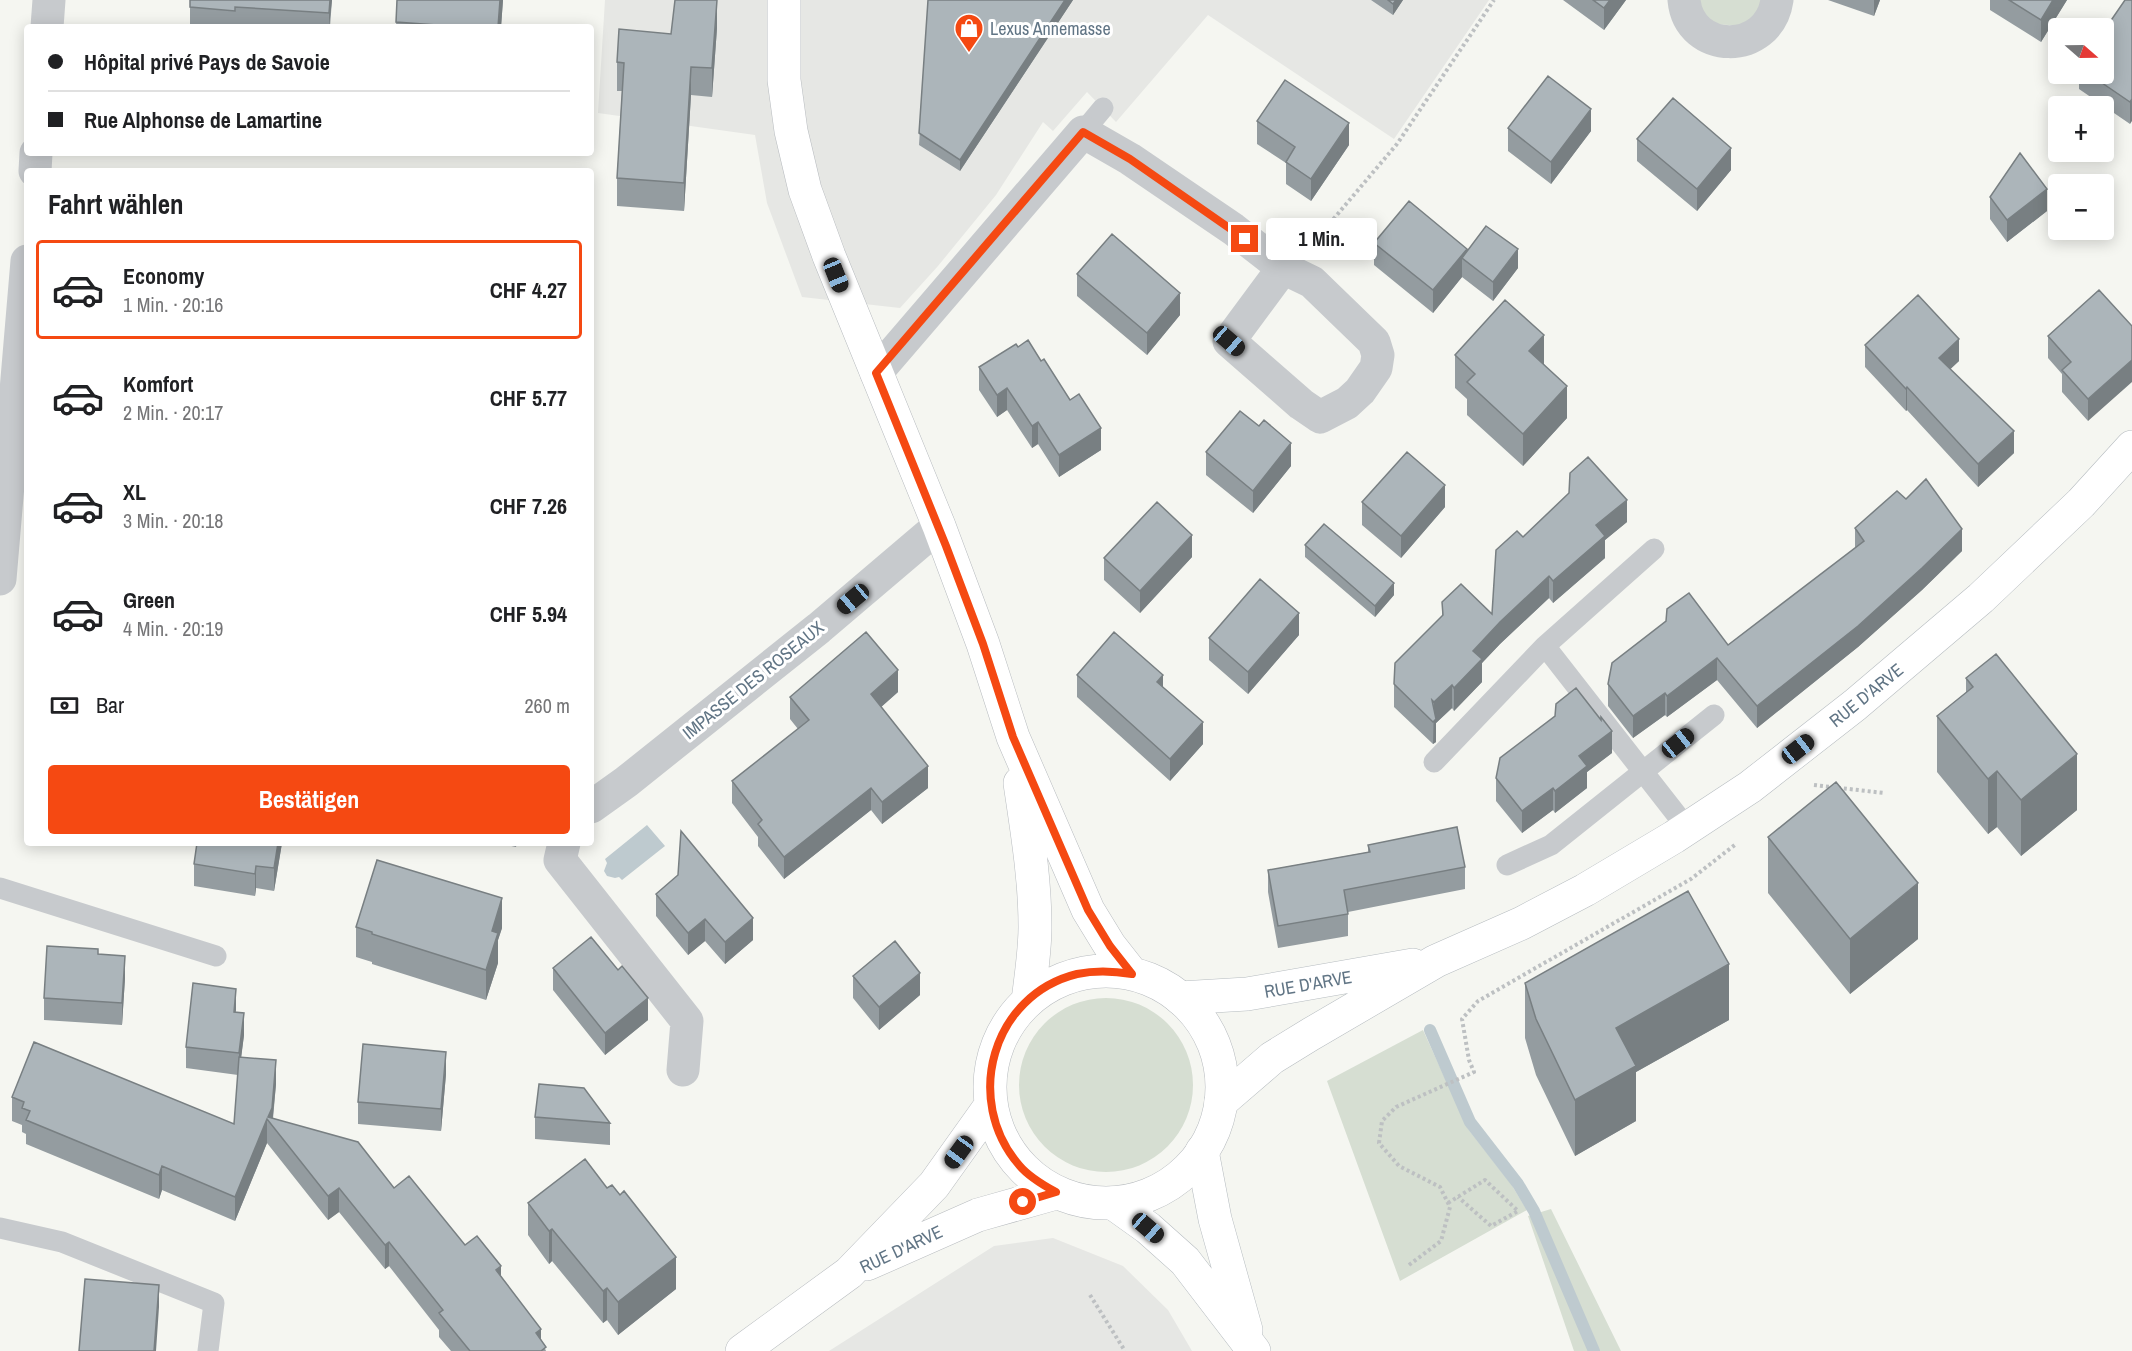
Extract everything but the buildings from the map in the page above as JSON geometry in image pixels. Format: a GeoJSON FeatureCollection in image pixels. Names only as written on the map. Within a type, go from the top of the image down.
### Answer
{"type":"FeatureCollection","features":[{"type":"Feature","properties":{"kind":"main road"},"geometry":{"type":"LineString","coordinates":[[784,0],[784,80],[791,131],[805,190],[828,256],[939,526],[983,644],[1013,737],[1088,910],[1110,946],[1132,974]]}},
{"type":"Feature","properties":{"kind":"main road","name":"RUE D'ARVE"},"geometry":{"type":"LineString","coordinates":[[1221,1102],[1272,1058],[1290,1046],[1436,961],[1522,924],[1585,890],[1750,787],[1830,724],[1981,598],[2081,503],[2132,447]]}},
{"type":"Feature","properties":{"kind":"main road"},"geometry":{"type":"LineString","coordinates":[[1013,737],[1034,890],[1035,928],[1028,1001]]}},
{"type":"Feature","properties":{"kind":"main road","name":"RUE D'ARVE"},"geometry":{"type":"LineString","coordinates":[[1180,998],[1247,994],[1436,961]]}},
{"type":"Feature","properties":{"kind":"main road"},"geometry":{"type":"LineString","coordinates":[[1114,971],[1132,974],[1151,980],[1180,998],[1192,1009],[1210,1037],[1220,1068],[1221,1102],[1211,1136],[1202,1151],[1191,1165],[1164,1188],[1131,1201],[1094,1203],[1074,1199],[1037,1181],[1020,1166],[1006,1148],[996,1127],[991,1105],[989,1086],[996,1048],[1009,1023],[1028,1001],[1043,989],[1077,975],[1114,971]]}},
{"type":"Feature","properties":{"kind":"main road","name":"RUE D'ARVE"},"geometry":{"type":"LineString","coordinates":[[742,1351],[849,1273],[934,1185],[991,1105]]}},
{"type":"Feature","properties":{"kind":"main road"},"geometry":{"type":"LineString","coordinates":[[1202,1151],[1215,1219],[1252,1347]]}},
{"type":"Feature","properties":{"kind":"main road","name":"RUE D'ARVE"},"geometry":{"type":"LineString","coordinates":[[849,1273],[978,1215],[1056,1192]]}},
{"type":"Feature","properties":{"kind":"main road"},"geometry":{"type":"LineString","coordinates":[[1113,1203],[1148,1228],[1185,1262],[1252,1347]]}},
{"type":"Feature","properties":{"kind":"street"},"geometry":{"type":"LineString","coordinates":[[47,24],[49,0]]}},
{"type":"Feature","properties":{"kind":"street"},"geometry":{"type":"LineString","coordinates":[[1684,0],[1689,16],[1703,34],[1714,39],[1734,42],[1762,31],[1773,14],[1777,0]]}},
{"type":"Feature","properties":{"kind":"street"},"geometry":{"type":"LineString","coordinates":[[876,373],[1093,120],[1139,165],[1233,229],[1287,270],[1312,282],[1374,342],[1378,355],[1377,368],[1360,391],[1347,403],[1320,417],[1301,404],[1229,341],[1287,270]]}},
{"type":"Feature","properties":{"kind":"street"},"geometry":{"type":"LineString","coordinates":[[0,579],[19,441],[24,328]]}},
{"type":"Feature","properties":{"kind":"street","name":"IMPASSE DES ROSEAUX"},"geometry":{"type":"LineString","coordinates":[[594,805],[626,782],[810,635],[939,526]]}},
{"type":"Feature","properties":{"kind":"street"},"geometry":{"type":"LineString","coordinates":[[563,846],[560,860],[687,1021],[683,1070]]}},
{"type":"Feature","properties":{"kind":"lane"},"geometry":{"type":"LineString","coordinates":[[1434,762],[1545,646],[1654,549]]}},
{"type":"Feature","properties":{"kind":"lane"},"geometry":{"type":"LineString","coordinates":[[1545,646],[1687,828]]}},
{"type":"Feature","properties":{"kind":"lane"},"geometry":{"type":"LineString","coordinates":[[1507,865],[1551,845],[1714,715]]}},
{"type":"Feature","properties":{"kind":"lane"},"geometry":{"type":"LineString","coordinates":[[0,888],[216,956]]}},
{"type":"Feature","properties":{"kind":"lane"},"geometry":{"type":"LineString","coordinates":[[0,1228],[62,1242],[214,1303],[208,1351]]}},
{"type":"Feature","properties":{"kind":"path"},"geometry":{"type":"LineString","coordinates":[[1287,270],[1397,144],[1494,0]]}},
{"type":"Feature","properties":{"kind":"path"},"geometry":{"type":"LineString","coordinates":[[1812,785],[1884,793]]}},
{"type":"Feature","properties":{"kind":"path"},"geometry":{"type":"LineString","coordinates":[[1409,1265],[1441,1241],[1450,1208],[1440,1187],[1399,1167],[1379,1143],[1382,1121],[1396,1107],[1474,1072],[1469,1060],[1462,1019],[1478,1001],[1691,879],[1737,843]]}},
{"type":"Feature","properties":{"kind":"path"},"geometry":{"type":"LineString","coordinates":[[1448,1203],[1485,1180],[1518,1211],[1491,1226],[1458,1197]]}},
{"type":"Feature","properties":{"kind":"path"},"geometry":{"type":"LineString","coordinates":[[1090,1295],[1125,1351]]}},
{"type":"Feature","properties":{"kind":"shaded area"},"geometry":{"type":"Polygon","coordinates":[[[605,0],[1489,0],[1394,139],[1208,15],[1116,122],[1087,92],[1053,131],[1043,122],[996,195],[900,308],[802,297],[767,203],[755,135],[598,113],[605,0]]]}},
{"type":"Feature","properties":{"kind":"shaded area"},"geometry":{"type":"Polygon","coordinates":[[[1696,0],[1765,0],[1747,26],[1710,24],[1696,0]]]}},
{"type":"Feature","properties":{"kind":"shaded area"},"geometry":{"type":"Polygon","coordinates":[[[647,825],[665,846],[622,880],[619,877],[607,876],[604,871],[607,863],[605,859],[647,825]]]}},
{"type":"Feature","properties":{"kind":"shaded area"},"geometry":{"type":"Polygon","coordinates":[[[1106,998],[1123,999],[1139,1004],[1155,1012],[1168,1023],[1179,1036],[1187,1052],[1192,1068],[1192,1102],[1187,1118],[1179,1134],[1168,1147],[1155,1158],[1139,1166],[1123,1171],[1106,1172],[1089,1171],[1073,1166],[1057,1158],[1044,1147],[1033,1134],[1025,1118],[1020,1102],[1019,1085],[1020,1068],[1025,1052],[1033,1036],[1044,1023],[1057,1012],[1073,1004],[1089,999],[1106,998]]]}},
{"type":"Feature","properties":{"kind":"shaded area"},"geometry":{"type":"Polygon","coordinates":[[[1423,1030],[1468,1129],[1511,1184],[1527,1210],[1400,1281],[1327,1081],[1423,1030]]]}},
{"type":"Feature","properties":{"kind":"shaded area"},"geometry":{"type":"Polygon","coordinates":[[[1551,1209],[1621,1351],[1574,1351],[1528,1216],[1551,1209]]]}},
{"type":"Feature","properties":{"kind":"shaded area"},"geometry":{"type":"Polygon","coordinates":[[[1053,1238],[1123,1266],[1168,1310],[1192,1351],[829,1351],[994,1246],[1053,1238]]]}},
{"type":"Feature","properties":{"kind":"waterway"},"geometry":{"type":"LineString","coordinates":[[1430,1030],[1470,1122],[1518,1184],[1534,1211],[1594,1351]]}},
{"type":"Feature","properties":{"kind":"place","name":"Lexus Annemasse"},"geometry":{"type":"Point","coordinates":[969,54]}},
{"type":"Feature","properties":{"kind":"route"},"geometry":{"type":"LineString","coordinates":[[1023,1202],[1056,1192],[1037,1181],[1020,1166],[1006,1148],[996,1127],[989,1086],[996,1048],[1004,1030],[1028,1001],[1043,989],[1059,981],[1095,972],[1114,971],[1132,974],[1110,946],[1088,910],[1013,737],[983,644],[939,526],[876,373],[1083,132],[1130,159],[1245,239]]}}]}
